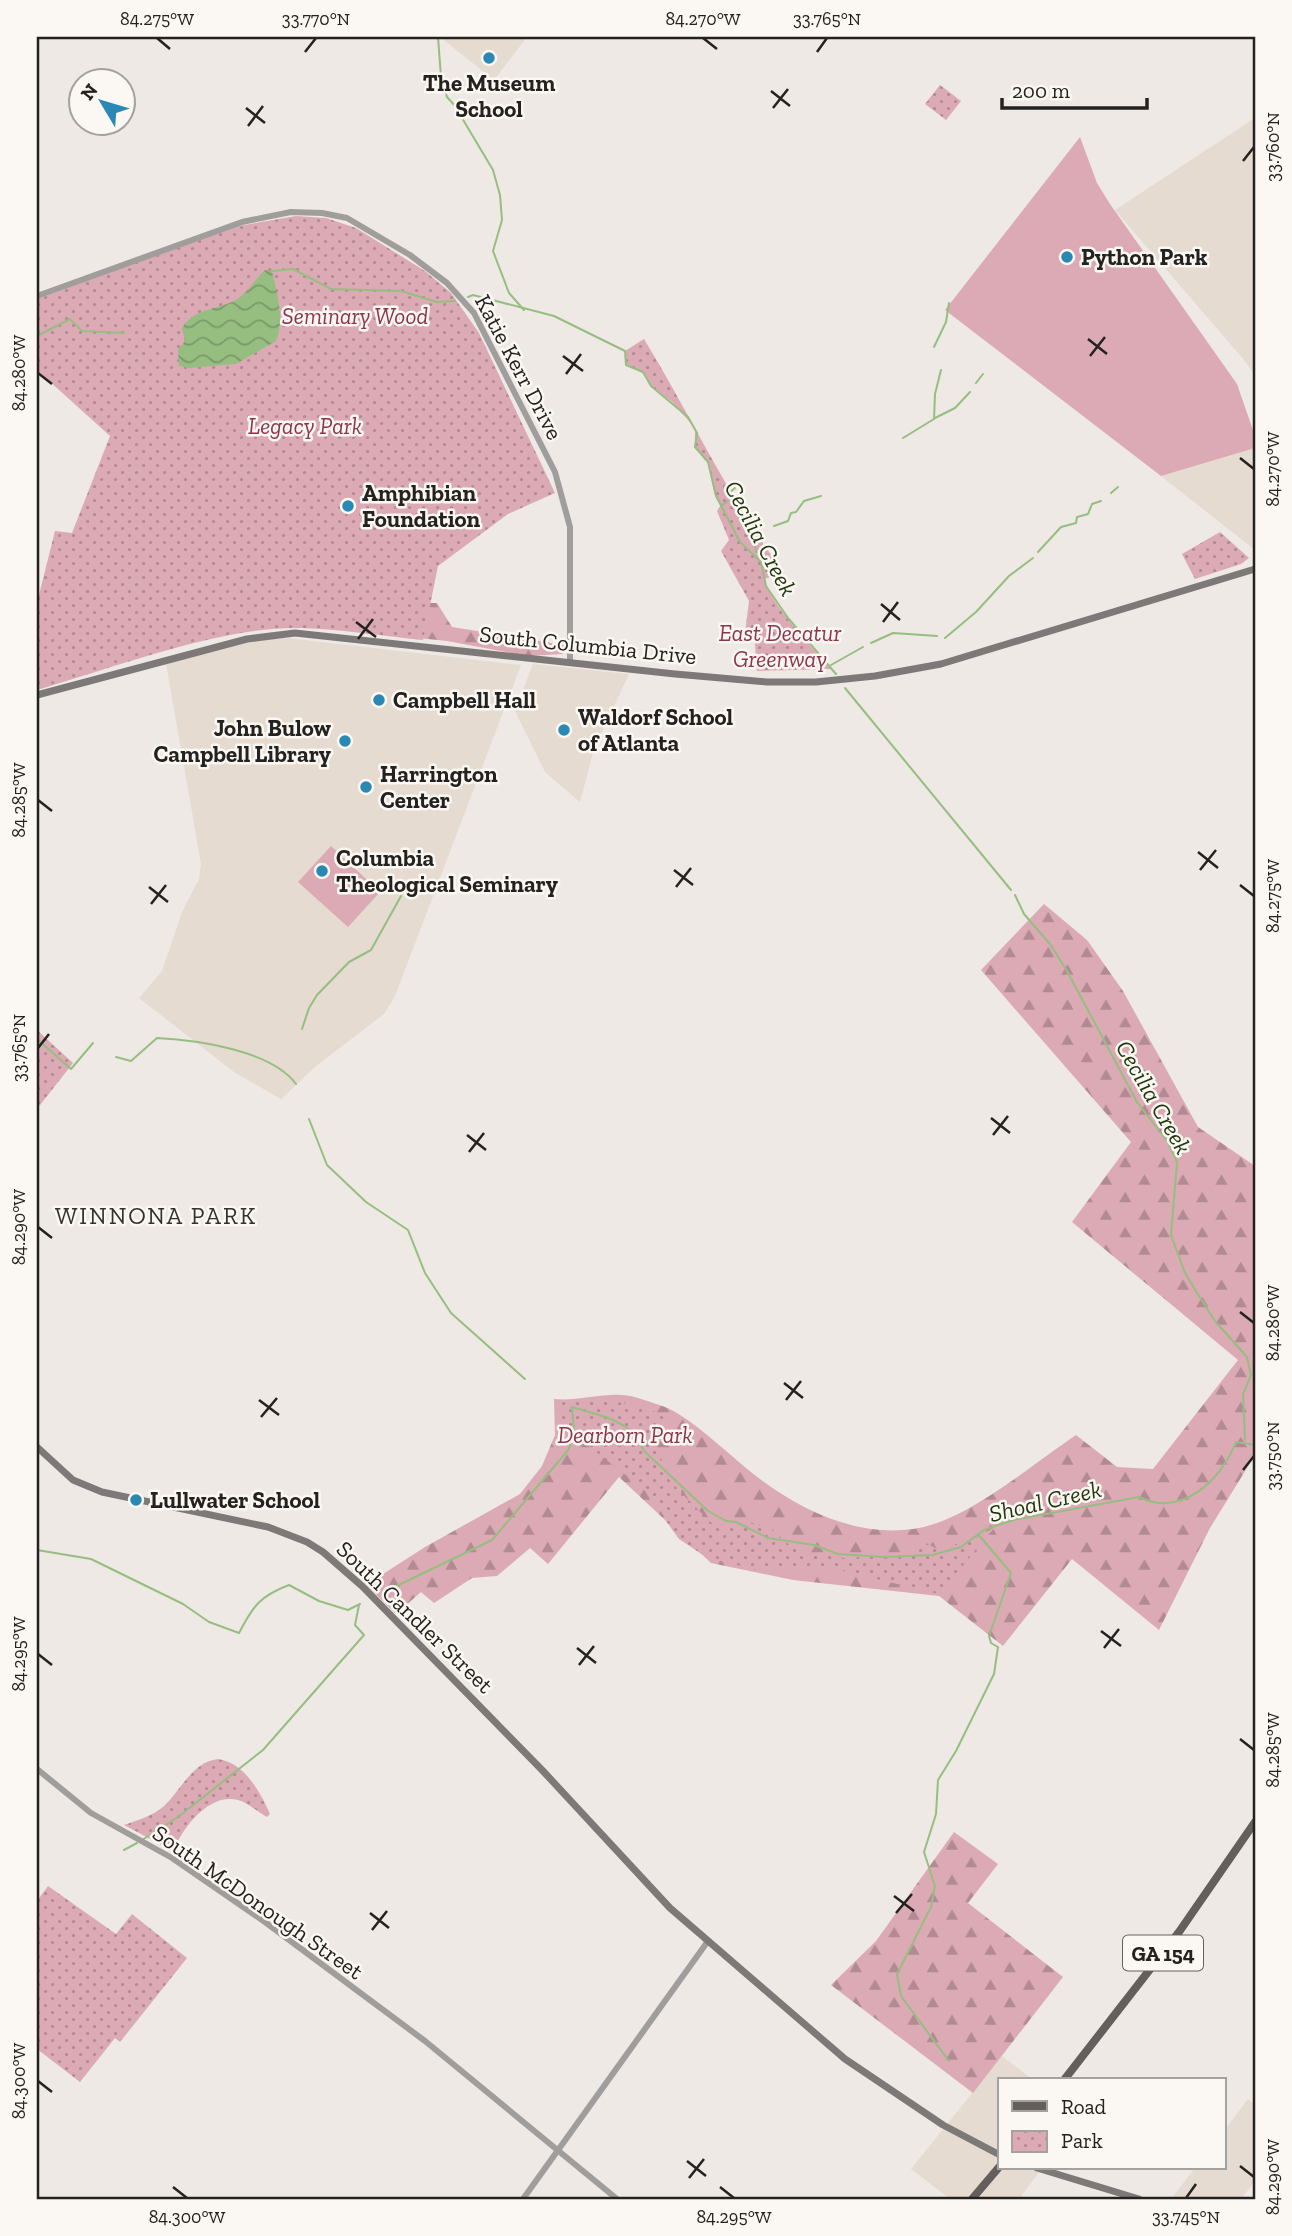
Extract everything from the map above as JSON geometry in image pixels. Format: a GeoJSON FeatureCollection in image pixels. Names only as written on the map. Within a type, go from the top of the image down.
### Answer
{"type":"FeatureCollection","features":[{"type":"Feature","properties":{"kind":"main road","name":"South Columbia Drive"},"geometry":{"type":"LineString","coordinates":[[37,695],[269,634],[319,634],[767,682],[876,676],[941,664],[1255,569]]}},
{"type":"Feature","properties":{"kind":"main road","name":"South Candler Street"},"geometry":{"type":"LineString","coordinates":[[37,1447],[73,1480],[102,1492],[268,1527],[307,1542],[371,1596],[610,1840],[670,1908],[845,2059],[943,2125],[998,2154]]}},
{"type":"Feature","properties":{"kind":"main road","name":"GA 154"},"geometry":{"type":"LineString","coordinates":[[1066,2078],[1179,1932],[1255,1822]]}},
{"type":"Feature","properties":{"kind":"main road"},"geometry":{"type":"LineString","coordinates":[[972,2199],[998,2168]]}},
{"type":"Feature","properties":{"kind":"main road"},"geometry":{"type":"LineString","coordinates":[[1044,2170],[1139,2199]]}},
{"type":"Feature","properties":{"kind":"street","name":"Katie Kerr Drive"},"geometry":{"type":"LineString","coordinates":[[37,296],[242,222],[291,212],[322,213],[347,218],[410,255],[447,283],[474,313],[559,483],[570,527],[570,662]]}},
{"type":"Feature","properties":{"kind":"street","name":"South McDonough Street"},"geometry":{"type":"LineString","coordinates":[[37,1769],[92,1813],[172,1857],[265,1922],[425,2041],[617,2199]]}},
{"type":"Feature","properties":{"kind":"street"},"geometry":{"type":"LineString","coordinates":[[523,2199],[709,1941]]}},
{"type":"Feature","properties":{"kind":"shaded area","name":"The Museum School"},"geometry":{"type":"Polygon","coordinates":[[[440,37],[527,37],[494,80],[440,37]]]}},
{"type":"Feature","properties":{"kind":"shaded area"},"geometry":{"type":"Polygon","coordinates":[[[1255,118],[1255,376],[1115,210],[1255,118]]]}},
{"type":"Feature","properties":{"kind":"shaded area"},"geometry":{"type":"Polygon","coordinates":[[[1255,448],[1255,550],[1161,476],[1255,448]]]}},
{"type":"Feature","properties":{"kind":"shaded area","name":"Columbia Theological Seminary"},"geometry":{"type":"Polygon","coordinates":[[[287,638],[521,665],[395,996],[384,1014],[316,1066],[281,1099],[234,1072],[139,998],[162,971],[182,912],[199,879],[201,864],[166,663],[255,640],[287,638]]]}},
{"type":"Feature","properties":{"kind":"shaded area","name":"Waldorf School of Atlanta"},"geometry":{"type":"Polygon","coordinates":[[[533,664],[629,674],[594,749],[580,802],[545,772],[515,711],[533,664]]]}},
{"type":"Feature","properties":{"kind":"shaded area"},"geometry":{"type":"Polygon","coordinates":[[[1002,2056],[1030,2078],[998,2078],[998,2170],[1041,2170],[1019,2199],[950,2199],[911,2169],[1002,2056]]]}},
{"type":"Feature","properties":{"kind":"shaded area"},"geometry":{"type":"Polygon","coordinates":[[[1248,2099],[1255,2105],[1255,2181],[1241,2199],[1171,2199],[1193,2170],[1226,2170],[1226,2128],[1248,2099]]]}},
{"type":"Feature","properties":{"kind":"green space"},"geometry":{"type":"Polygon","coordinates":[[[940,85],[961,101],[946,120],[925,104],[940,85]]]}},
{"type":"Feature","properties":{"kind":"green space","name":"Python Park"},"geometry":{"type":"Polygon","coordinates":[[[1080,137],[1097,183],[1110,204],[1237,384],[1255,436],[1255,448],[1161,476],[945,310],[1080,137]]]}},
{"type":"Feature","properties":{"kind":"green space","name":"Legacy Park"},"geometry":{"type":"Polygon","coordinates":[[[296,216],[326,218],[356,228],[425,271],[451,293],[479,333],[555,493],[508,514],[438,566],[423,640],[346,631],[270,629],[168,650],[37,690],[37,603],[55,531],[72,533],[110,436],[37,370],[37,299],[233,227],[296,216]]]}},
{"type":"Feature","properties":{"kind":"green space"},"geometry":{"type":"Polygon","coordinates":[[[644,339],[694,427],[672,402],[651,386],[646,375],[625,363],[625,351],[644,339]]]}},
{"type":"Feature","properties":{"kind":"green space","name":"East Decatur Greenway"},"geometry":{"type":"Polygon","coordinates":[[[695,428],[728,488],[784,573],[764,579],[768,590],[793,626],[831,669],[757,671],[754,632],[745,633],[749,601],[721,551],[729,540],[717,511],[721,505],[714,491],[708,462],[695,447],[695,428]]]}},
{"type":"Feature","properties":{"kind":"green space"},"geometry":{"type":"Polygon","coordinates":[[[1220,532],[1249,558],[1241,564],[1195,579],[1182,554],[1220,532]]]}},
{"type":"Feature","properties":{"kind":"green space"},"geometry":{"type":"Polygon","coordinates":[[[430,603],[437,603],[452,627],[564,645],[563,654],[527,656],[447,641],[380,634],[430,603]]]}},
{"type":"Feature","properties":{"kind":"green space"},"geometry":{"type":"Polygon","coordinates":[[[331,846],[380,892],[348,927],[298,882],[331,846]]]}},
{"type":"Feature","properties":{"kind":"green space"},"geometry":{"type":"Polygon","coordinates":[[[1044,904],[1087,940],[1123,991],[1198,1127],[1255,1166],[1255,1455],[1210,1528],[1159,1630],[1072,1559],[1003,1646],[939,1596],[793,1580],[711,1563],[619,1477],[548,1564],[530,1548],[497,1576],[472,1578],[434,1603],[421,1592],[396,1614],[366,1585],[425,1547],[520,1494],[542,1466],[555,1435],[554,1399],[618,1395],[668,1408],[698,1427],[756,1476],[797,1503],[819,1514],[865,1528],[913,1529],[954,1516],[990,1496],[1076,1435],[1117,1467],[1153,1469],[1238,1360],[1072,1222],[1131,1142],[981,970],[1044,904]]]}},
{"type":"Feature","properties":{"kind":"green space"},"geometry":{"type":"Polygon","coordinates":[[[37,1030],[73,1063],[37,1109],[37,1030]]]}},
{"type":"Feature","properties":{"kind":"green space","name":"Dearborn Park"},"geometry":{"type":"Polygon","coordinates":[[[603,1400],[647,1407],[667,1419],[655,1444],[670,1481],[710,1522],[722,1525],[747,1522],[772,1529],[805,1555],[831,1554],[850,1560],[870,1553],[894,1560],[926,1543],[948,1555],[955,1544],[969,1542],[995,1527],[939,1594],[839,1570],[757,1570],[706,1557],[679,1539],[654,1497],[587,1445],[562,1432],[558,1402],[603,1400]]]}},
{"type":"Feature","properties":{"kind":"green space"},"geometry":{"type":"Polygon","coordinates":[[[209,1761],[227,1761],[244,1772],[262,1797],[270,1814],[267,1817],[238,1800],[217,1802],[198,1814],[183,1832],[173,1851],[124,1825],[160,1809],[194,1771],[209,1761]]]}},
{"type":"Feature","properties":{"kind":"green space"},"geometry":{"type":"Polygon","coordinates":[[[954,1832],[998,1864],[968,1903],[1063,1977],[973,2093],[831,1985],[876,1941],[954,1832]]]}},
{"type":"Feature","properties":{"kind":"green space"},"geometry":{"type":"Polygon","coordinates":[[[48,1886],[116,1934],[132,1914],[187,1958],[120,2042],[115,2038],[80,2082],[37,2049],[37,1901],[48,1886]]]}},
{"type":"Feature","properties":{"kind":"water"},"geometry":{"type":"Polygon","coordinates":[[[265,270],[272,271],[279,306],[280,324],[276,341],[236,364],[189,368],[179,366],[178,350],[185,341],[182,328],[188,321],[201,312],[239,298],[265,270]]]}},
{"type":"Feature","properties":{"kind":"waterway"},"geometry":{"type":"LineString","coordinates":[[438,37],[441,77],[447,97],[457,108],[455,116],[462,118],[493,170],[500,195],[502,220],[493,251],[509,293],[524,310]]}},
{"type":"Feature","properties":{"kind":"waterway","name":"Cecilia Creek"},"geometry":{"type":"LineString","coordinates":[[272,271],[293,269],[331,289],[401,291],[437,302],[455,301]]}},
{"type":"Feature","properties":{"kind":"waterway","name":"Cecilia Creek"},"geometry":{"type":"LineString","coordinates":[[468,297],[473,295],[554,316],[625,351],[626,365],[643,372],[651,386],[688,417],[697,433],[695,447],[708,462],[716,496],[740,542],[761,562],[766,586],[788,618],[836,674]]}},
{"type":"Feature","properties":{"kind":"waterway"},"geometry":{"type":"LineString","coordinates":[[934,347],[946,322],[949,303]]}},
{"type":"Feature","properties":{"kind":"waterway"},"geometry":{"type":"LineString","coordinates":[[37,336],[70,319],[82,331],[124,333]]}},
{"type":"Feature","properties":{"kind":"waterway"},"geometry":{"type":"LineString","coordinates":[[903,438],[934,419],[935,394],[941,370]]}},
{"type":"Feature","properties":{"kind":"waterway"},"geometry":{"type":"LineString","coordinates":[[976,383],[983,374]]}},
{"type":"Feature","properties":{"kind":"waterway"},"geometry":{"type":"LineString","coordinates":[[935,418],[955,408],[970,392]]}},
{"type":"Feature","properties":{"kind":"waterway"},"geometry":{"type":"LineString","coordinates":[[1111,493],[1118,487]]}},
{"type":"Feature","properties":{"kind":"waterway"},"geometry":{"type":"LineString","coordinates":[[730,492],[735,488]]}},
{"type":"Feature","properties":{"kind":"waterway"},"geometry":{"type":"LineString","coordinates":[[774,526],[788,521],[791,513],[796,512],[804,501],[821,496]]}},
{"type":"Feature","properties":{"kind":"waterway"},"geometry":{"type":"LineString","coordinates":[[721,506],[728,501]]}},
{"type":"Feature","properties":{"kind":"waterway"},"geometry":{"type":"LineString","coordinates":[[1038,552],[1061,527],[1076,523],[1077,517],[1088,514],[1092,504],[1101,501]]}},
{"type":"Feature","properties":{"kind":"waterway"},"geometry":{"type":"LineString","coordinates":[[755,540],[756,552]]}},
{"type":"Feature","properties":{"kind":"waterway"},"geometry":{"type":"LineString","coordinates":[[945,638],[976,612],[1009,576],[1033,558]]}},
{"type":"Feature","properties":{"kind":"waterway"},"geometry":{"type":"LineString","coordinates":[[871,643],[893,633],[937,636]]}},
{"type":"Feature","properties":{"kind":"waterway"},"geometry":{"type":"LineString","coordinates":[[831,665],[863,647]]}},
{"type":"Feature","properties":{"kind":"waterway","name":"Cecilia Creek"},"geometry":{"type":"LineString","coordinates":[[845,688],[1011,890]]}},
{"type":"Feature","properties":{"kind":"waterway","name":"Cecilia Creek"},"geometry":{"type":"LineString","coordinates":[[1015,895],[1024,914],[1050,944],[1067,971],[1137,1102],[1168,1142],[1177,1162],[1171,1235],[1185,1273],[1197,1293],[1215,1321],[1247,1357],[1251,1375],[1243,1394],[1245,1440]]}},
{"type":"Feature","properties":{"kind":"waterway"},"geometry":{"type":"LineString","coordinates":[[302,1029],[317,995],[349,962],[371,950],[401,896]]}},
{"type":"Feature","properties":{"kind":"waterway","name":"Shoal Creek"},"geometry":{"type":"LineString","coordinates":[[116,1057],[131,1061],[157,1038],[192,1041],[251,1055],[284,1072],[296,1084]]}},
{"type":"Feature","properties":{"kind":"waterway","name":"Shoal Creek"},"geometry":{"type":"LineString","coordinates":[[37,1039],[71,1069],[93,1043]]}},
{"type":"Feature","properties":{"kind":"waterway","name":"Shoal Creek"},"geometry":{"type":"LineString","coordinates":[[309,1119],[327,1165],[366,1202],[408,1230],[425,1273],[451,1313],[525,1379]]}},
{"type":"Feature","properties":{"kind":"waterway","name":"Shoal Creek"},"geometry":{"type":"LineString","coordinates":[[382,1593],[492,1540],[569,1449],[574,1430],[572,1407],[604,1416],[624,1426],[639,1440],[643,1450],[708,1511],[726,1521],[736,1522],[768,1538],[814,1545],[838,1554],[884,1557],[932,1555],[961,1547],[984,1530],[1013,1520],[1139,1497],[1170,1503],[1185,1499],[1198,1492],[1221,1470],[1236,1442],[1255,1445]]}},
{"type":"Feature","properties":{"kind":"waterway"},"geometry":{"type":"LineString","coordinates":[[949,2061],[901,1996],[897,1974],[931,1907],[935,1886],[924,1852],[936,1814],[938,1780],[956,1751],[994,1674],[998,1647],[991,1643],[989,1636],[1011,1573],[978,1534]]}},
{"type":"Feature","properties":{"kind":"waterway"},"geometry":{"type":"LineString","coordinates":[[37,1550],[91,1559],[183,1604],[209,1622],[239,1633],[258,1603],[271,1593],[289,1585],[319,1601],[348,1610],[360,1604]]}},
{"type":"Feature","properties":{"kind":"waterway"},"geometry":{"type":"LineString","coordinates":[[142,1840],[178,1817],[263,1750],[364,1635],[355,1625],[359,1605]]}},
{"type":"Feature","properties":{"kind":"waterway"},"geometry":{"type":"LineString","coordinates":[[124,1850],[137,1843]]}},
{"type":"Feature","properties":{"kind":"place","name":"The Museum School"},"geometry":{"type":"Point","coordinates":[489,58]}},
{"type":"Feature","properties":{"kind":"place","name":"Python Park"},"geometry":{"type":"Point","coordinates":[1067,257]}},
{"type":"Feature","properties":{"kind":"place","name":"Amphibian Foundation"},"geometry":{"type":"Point","coordinates":[348,506]}},
{"type":"Feature","properties":{"kind":"place","name":"Campbell Hall"},"geometry":{"type":"Point","coordinates":[379,700]}},
{"type":"Feature","properties":{"kind":"place","name":"Waldorf School of Atlanta"},"geometry":{"type":"Point","coordinates":[564,730]}},
{"type":"Feature","properties":{"kind":"place","name":"John Bulow Campbell Library"},"geometry":{"type":"Point","coordinates":[345,741]}},
{"type":"Feature","properties":{"kind":"place","name":"Harrington Center"},"geometry":{"type":"Point","coordinates":[366,787]}},
{"type":"Feature","properties":{"kind":"place","name":"Columbia Theological Seminary"},"geometry":{"type":"Point","coordinates":[322,871]}},
{"type":"Feature","properties":{"kind":"place","name":"Lullwater School"},"geometry":{"type":"Point","coordinates":[136,1500]}},
{"type":"Feature","properties":{"kind":"district","name":"WINNONA PARK"},"geometry":{"type":"Point","coordinates":[156,1215]}},
{"type":"Feature","properties":{"kind":"park label","name":"Seminary Wood"},"geometry":{"type":"Point","coordinates":[355,316]}}]}
